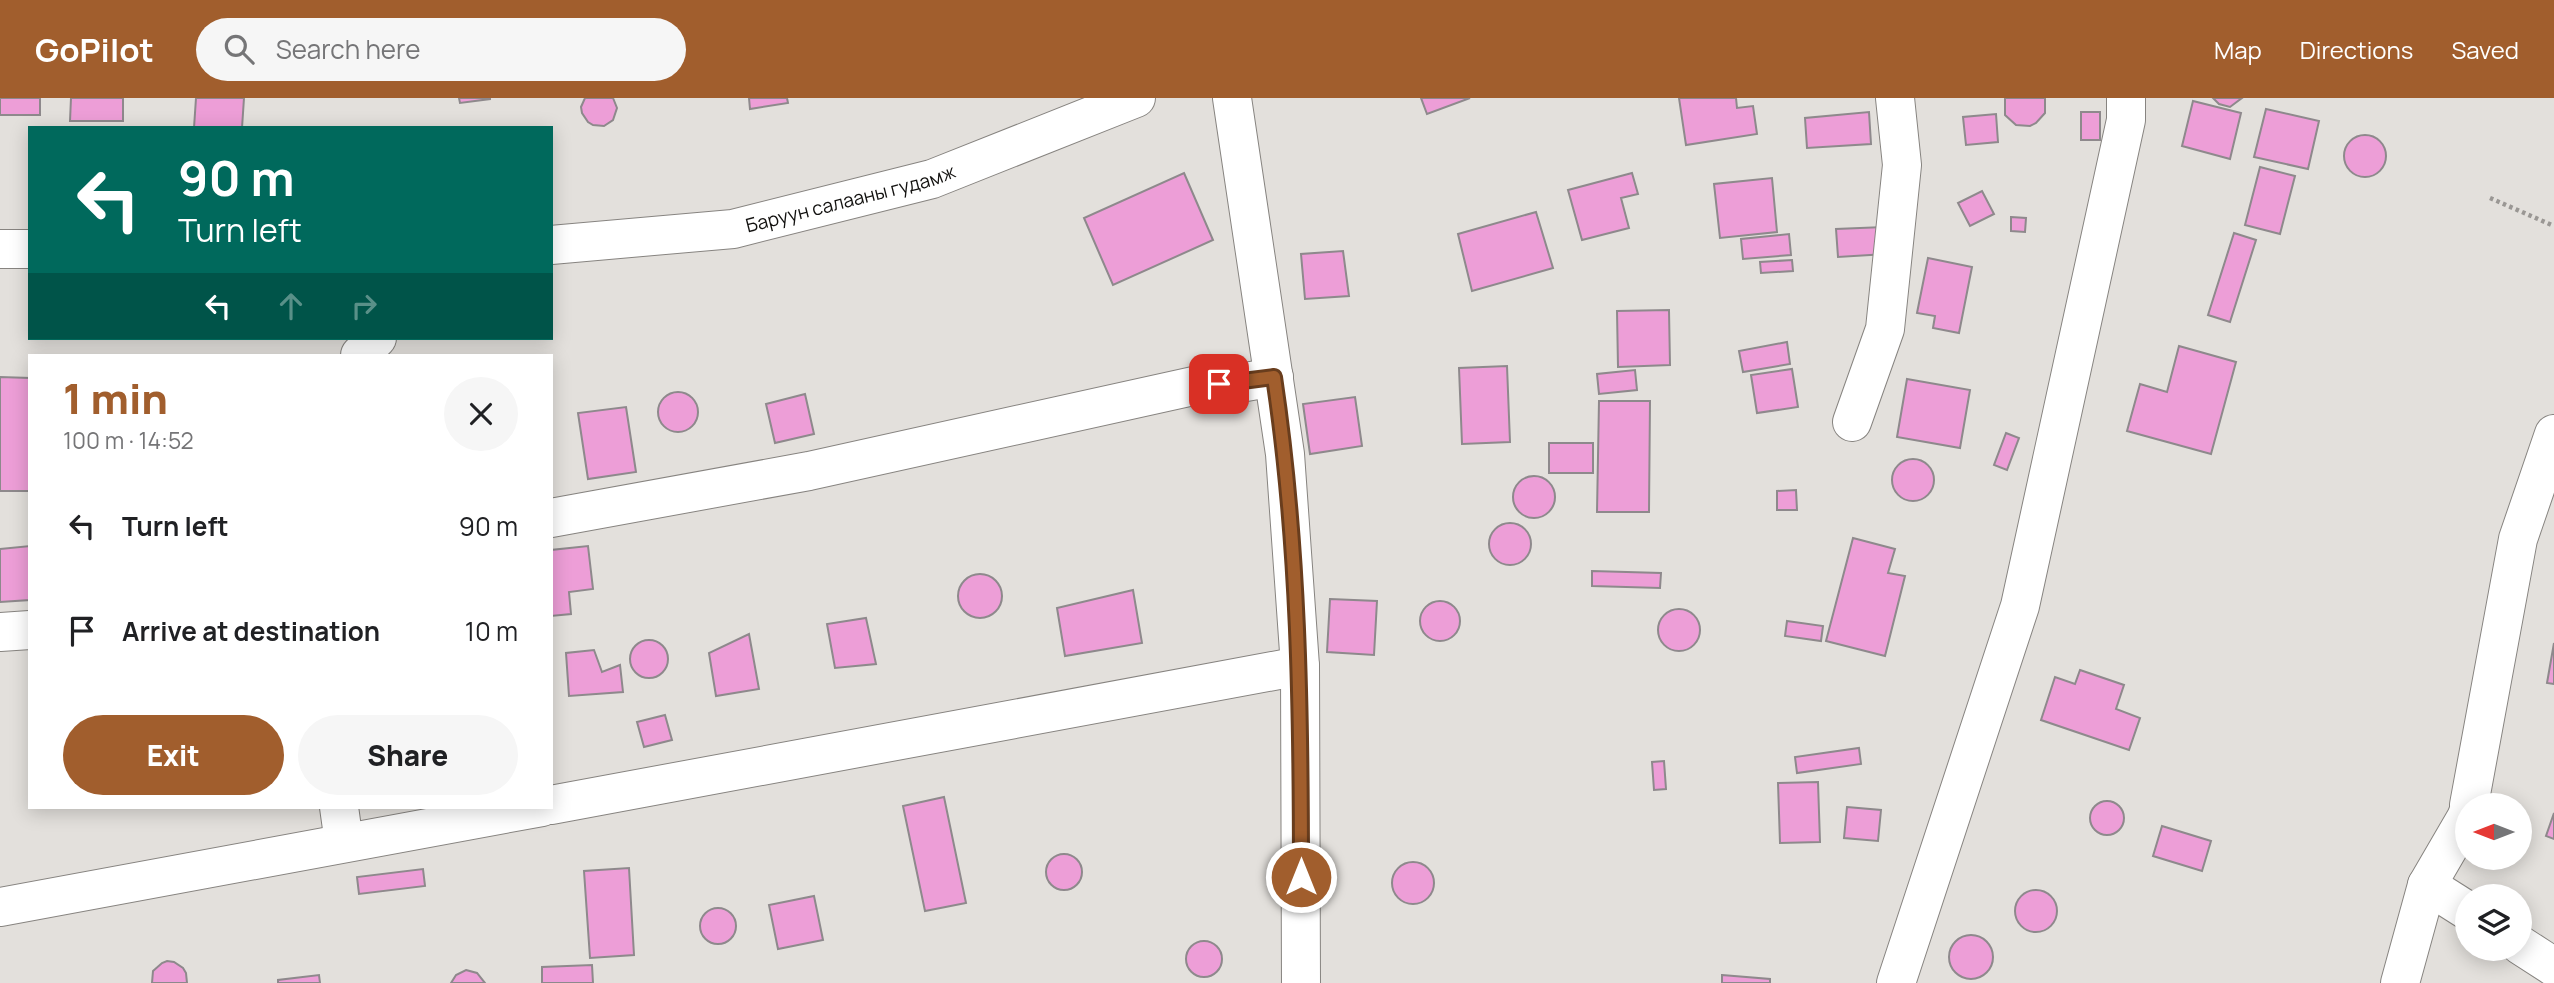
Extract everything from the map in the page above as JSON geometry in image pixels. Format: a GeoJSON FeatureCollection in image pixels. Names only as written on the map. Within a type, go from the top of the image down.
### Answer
{"type":"FeatureCollection","features":[{"type":"Feature","properties":{"kind":"street","name":"Баруун салааны гудамж"},"geometry":{"type":"LineString","coordinates":[[553,244],[733,229],[932,179],[1136,98]]}},
{"type":"Feature","properties":{"kind":"street"},"geometry":{"type":"LineString","coordinates":[[1232,98],[1285,454],[1300,666],[1301,983]]}},
{"type":"Feature","properties":{"kind":"street"},"geometry":{"type":"LineString","coordinates":[[1852,422],[1885,329],[1902,164],[1895,98]]}},
{"type":"Feature","properties":{"kind":"street"},"geometry":{"type":"LineString","coordinates":[[1896,983],[2020,606],[2126,121],[2126,98]]}},
{"type":"Feature","properties":{"kind":"street"},"geometry":{"type":"LineString","coordinates":[[0,249],[28,249]]}},
{"type":"Feature","properties":{"kind":"street"},"geometry":{"type":"LineString","coordinates":[[361,354],[375,340]]}},
{"type":"Feature","properties":{"kind":"street"},"geometry":{"type":"LineString","coordinates":[[553,518],[808,471],[1198,384],[1240,383],[1274,377]]}},
{"type":"Feature","properties":{"kind":"street"},"geometry":{"type":"LineString","coordinates":[[2471,793],[2518,539],[2554,434]]}},
{"type":"Feature","properties":{"kind":"street"},"geometry":{"type":"LineString","coordinates":[[0,632],[28,630]]}},
{"type":"Feature","properties":{"kind":"street"},"geometry":{"type":"LineString","coordinates":[[553,805],[1300,666]]}},
{"type":"Feature","properties":{"kind":"street"},"geometry":{"type":"LineString","coordinates":[[0,907],[342,825],[520,809]]}},
{"type":"Feature","properties":{"kind":"street"},"geometry":{"type":"LineString","coordinates":[[2400,983],[2427,886],[2455,837]]}},
{"type":"Feature","properties":{"kind":"street"},"geometry":{"type":"LineString","coordinates":[[2427,886],[2455,903]]}},
{"type":"Feature","properties":{"kind":"street"},"geometry":{"type":"LineString","coordinates":[[2532,953],[2554,967]]}},
{"type":"Feature","properties":{"kind":"path"},"geometry":{"type":"LineString","coordinates":[[2490,198],[2554,226]]}},
{"type":"Feature","properties":{"kind":"building"},"geometry":{"type":"Polygon","coordinates":[[[0,98],[40,98],[40,115],[0,115],[0,98]]]}},
{"type":"Feature","properties":{"kind":"building"},"geometry":{"type":"Polygon","coordinates":[[[71,98],[123,98],[123,121],[70,121],[71,98]]]}},
{"type":"Feature","properties":{"kind":"building"},"geometry":{"type":"Polygon","coordinates":[[[196,98],[244,98],[242,126],[194,126],[196,98]]]}},
{"type":"Feature","properties":{"kind":"building"},"geometry":{"type":"Polygon","coordinates":[[[459,98],[490,98],[490,99],[460,103],[459,98]]]}},
{"type":"Feature","properties":{"kind":"building"},"geometry":{"type":"Polygon","coordinates":[[[585,98],[613,98],[617,108],[613,120],[604,126],[588,122],[581,107],[585,98]]]}},
{"type":"Feature","properties":{"kind":"building"},"geometry":{"type":"Polygon","coordinates":[[[749,98],[787,98],[788,103],[750,109],[749,98]]]}},
{"type":"Feature","properties":{"kind":"building"},"geometry":{"type":"Polygon","coordinates":[[[1421,98],[1470,98],[1427,114],[1421,98]]]}},
{"type":"Feature","properties":{"kind":"building"},"geometry":{"type":"Polygon","coordinates":[[[1679,98],[1736,98],[1737,108],[1753,106],[1757,134],[1686,145],[1679,98]]]}},
{"type":"Feature","properties":{"kind":"building"},"geometry":{"type":"Polygon","coordinates":[[[2005,98],[2045,98],[2045,113],[2030,126],[2016,125],[2005,115],[2005,98]]]}},
{"type":"Feature","properties":{"kind":"building"},"geometry":{"type":"Polygon","coordinates":[[[2213,98],[2242,98],[2230,107],[2219,104],[2213,98]]]}},
{"type":"Feature","properties":{"kind":"building"},"geometry":{"type":"Polygon","coordinates":[[[2193,101],[2241,113],[2230,159],[2182,146],[2193,101]]]}},
{"type":"Feature","properties":{"kind":"building"},"geometry":{"type":"Polygon","coordinates":[[[2266,109],[2319,121],[2308,169],[2254,157],[2266,109]]]}},
{"type":"Feature","properties":{"kind":"building"},"geometry":{"type":"Polygon","coordinates":[[[1869,112],[1871,144],[1807,148],[1805,118],[1869,112]]]}},
{"type":"Feature","properties":{"kind":"building"},"geometry":{"type":"Polygon","coordinates":[[[2081,112],[2100,112],[2100,140],[2081,140],[2081,112]]]}},
{"type":"Feature","properties":{"kind":"building"},"geometry":{"type":"Polygon","coordinates":[[[1996,114],[1998,142],[1966,145],[1963,117],[1996,114]]]}},
{"type":"Feature","properties":{"kind":"building"},"geometry":{"type":"Polygon","coordinates":[[[2365,135],[2380,141],[2386,156],[2380,171],[2365,177],[2350,171],[2344,156],[2350,141],[2365,135]]]}},
{"type":"Feature","properties":{"kind":"building"},"geometry":{"type":"Polygon","coordinates":[[[2260,167],[2295,176],[2280,234],[2245,225],[2260,167]]]}},
{"type":"Feature","properties":{"kind":"building"},"geometry":{"type":"Polygon","coordinates":[[[1184,173],[1213,240],[1113,285],[1084,218],[1184,173]]]}},
{"type":"Feature","properties":{"kind":"building"},"geometry":{"type":"Polygon","coordinates":[[[1632,173],[1638,194],[1621,198],[1629,228],[1582,240],[1568,190],[1632,173]]]}},
{"type":"Feature","properties":{"kind":"building"},"geometry":{"type":"Polygon","coordinates":[[[1772,178],[1777,232],[1720,238],[1714,184],[1772,178]]]}},
{"type":"Feature","properties":{"kind":"building"},"geometry":{"type":"Polygon","coordinates":[[[1982,191],[1994,214],[1970,226],[1958,203],[1982,191]]]}},
{"type":"Feature","properties":{"kind":"building"},"geometry":{"type":"Polygon","coordinates":[[[1536,212],[1553,268],[1472,291],[1458,234],[1536,212]]]}},
{"type":"Feature","properties":{"kind":"building"},"geometry":{"type":"Polygon","coordinates":[[[2011,217],[2026,218],[2025,232],[2011,231],[2011,217]]]}},
{"type":"Feature","properties":{"kind":"building"},"geometry":{"type":"Polygon","coordinates":[[[1884,227],[1886,254],[1838,257],[1836,229],[1884,227]]]}},
{"type":"Feature","properties":{"kind":"building"},"geometry":{"type":"Polygon","coordinates":[[[2234,233],[2256,240],[2230,322],[2208,315],[2234,233]]]}},
{"type":"Feature","properties":{"kind":"building"},"geometry":{"type":"Polygon","coordinates":[[[1789,234],[1791,255],[1743,259],[1741,239],[1789,234]]]}},
{"type":"Feature","properties":{"kind":"building"},"geometry":{"type":"Polygon","coordinates":[[[1343,251],[1349,296],[1305,299],[1301,254],[1343,251]]]}},
{"type":"Feature","properties":{"kind":"building"},"geometry":{"type":"Polygon","coordinates":[[[1928,258],[1972,267],[1959,333],[1933,328],[1935,316],[1917,313],[1928,258]]]}},
{"type":"Feature","properties":{"kind":"building"},"geometry":{"type":"Polygon","coordinates":[[[1792,260],[1793,271],[1761,273],[1760,262],[1792,260]]]}},
{"type":"Feature","properties":{"kind":"building"},"geometry":{"type":"Polygon","coordinates":[[[1669,310],[1670,365],[1618,367],[1617,311],[1669,310]]]}},
{"type":"Feature","properties":{"kind":"building"},"geometry":{"type":"Polygon","coordinates":[[[1787,342],[1790,364],[1743,372],[1739,351],[1787,342]]]}},
{"type":"Feature","properties":{"kind":"building"},"geometry":{"type":"Polygon","coordinates":[[[2179,346],[2236,362],[2211,454],[2127,431],[2140,384],[2167,392],[2179,346]]]}},
{"type":"Feature","properties":{"kind":"building"},"geometry":{"type":"Polygon","coordinates":[[[1507,366],[1510,442],[1462,444],[1459,368],[1507,366]]]}},
{"type":"Feature","properties":{"kind":"building"},"geometry":{"type":"Polygon","coordinates":[[[1792,369],[1798,407],[1757,413],[1751,375],[1792,369]]]}},
{"type":"Feature","properties":{"kind":"building"},"geometry":{"type":"Polygon","coordinates":[[[1635,370],[1637,390],[1599,394],[1597,374],[1635,370]]]}},
{"type":"Feature","properties":{"kind":"building"},"geometry":{"type":"Polygon","coordinates":[[[0,377],[28,378],[28,491],[0,491],[0,377]]]}},
{"type":"Feature","properties":{"kind":"building"},"geometry":{"type":"Polygon","coordinates":[[[1907,379],[1970,390],[1960,448],[1897,437],[1907,379]]]}},
{"type":"Feature","properties":{"kind":"building"},"geometry":{"type":"Polygon","coordinates":[[[678,392],[692,398],[698,412],[692,426],[678,432],[664,426],[658,412],[664,398],[678,392]]]}},
{"type":"Feature","properties":{"kind":"building"},"geometry":{"type":"Polygon","coordinates":[[[805,394],[814,434],[775,443],[766,404],[805,394]]]}},
{"type":"Feature","properties":{"kind":"building"},"geometry":{"type":"Polygon","coordinates":[[[1355,397],[1362,446],[1310,454],[1303,404],[1355,397]]]}},
{"type":"Feature","properties":{"kind":"building"},"geometry":{"type":"Polygon","coordinates":[[[1599,401],[1650,401],[1649,512],[1597,512],[1599,401]]]}},
{"type":"Feature","properties":{"kind":"building"},"geometry":{"type":"Polygon","coordinates":[[[626,407],[636,472],[588,479],[578,413],[626,407]]]}},
{"type":"Feature","properties":{"kind":"building"},"geometry":{"type":"Polygon","coordinates":[[[2006,433],[2019,438],[2007,470],[1994,465],[2006,433]]]}},
{"type":"Feature","properties":{"kind":"building"},"geometry":{"type":"Polygon","coordinates":[[[1549,443],[1593,443],[1593,473],[1549,473],[1549,443]]]}},
{"type":"Feature","properties":{"kind":"building"},"geometry":{"type":"Polygon","coordinates":[[[1913,459],[1928,465],[1934,480],[1928,495],[1913,501],[1898,495],[1892,480],[1898,465],[1913,459]]]}},
{"type":"Feature","properties":{"kind":"building"},"geometry":{"type":"Polygon","coordinates":[[[1534,476],[1549,482],[1555,497],[1549,512],[1534,518],[1519,512],[1513,497],[1519,482],[1534,476]]]}},
{"type":"Feature","properties":{"kind":"building"},"geometry":{"type":"Polygon","coordinates":[[[1796,490],[1797,510],[1777,510],[1777,491],[1796,490]]]}},
{"type":"Feature","properties":{"kind":"building"},"geometry":{"type":"Polygon","coordinates":[[[1510,523],[1525,529],[1531,544],[1525,559],[1510,565],[1495,559],[1489,544],[1495,529],[1510,523]]]}},
{"type":"Feature","properties":{"kind":"building"},"geometry":{"type":"Polygon","coordinates":[[[1853,538],[1895,549],[1888,573],[1905,576],[1885,656],[1826,641],[1853,538]]]}},
{"type":"Feature","properties":{"kind":"building"},"geometry":{"type":"Polygon","coordinates":[[[28,546],[28,600],[0,602],[0,549],[28,546]]]}},
{"type":"Feature","properties":{"kind":"building"},"geometry":{"type":"Polygon","coordinates":[[[588,546],[593,589],[569,592],[571,614],[553,616],[553,550],[588,546]]]}},
{"type":"Feature","properties":{"kind":"building"},"geometry":{"type":"Polygon","coordinates":[[[1592,571],[1661,573],[1660,588],[1592,586],[1592,571]]]}},
{"type":"Feature","properties":{"kind":"building"},"geometry":{"type":"Polygon","coordinates":[[[980,574],[995,581],[1002,596],[995,611],[980,618],[965,611],[958,596],[965,581],[980,574]]]}},
{"type":"Feature","properties":{"kind":"building"},"geometry":{"type":"Polygon","coordinates":[[[1133,590],[1142,643],[1065,656],[1057,608],[1133,590]]]}},
{"type":"Feature","properties":{"kind":"building"},"geometry":{"type":"Polygon","coordinates":[[[1330,599],[1377,601],[1374,655],[1327,652],[1330,599]]]}},
{"type":"Feature","properties":{"kind":"building"},"geometry":{"type":"Polygon","coordinates":[[[1440,601],[1448,602],[1454,607],[1459,613],[1459,629],[1454,635],[1448,640],[1440,641],[1432,640],[1426,635],[1421,629],[1420,621],[1421,613],[1426,607],[1432,602],[1440,601]]]}},
{"type":"Feature","properties":{"kind":"building"},"geometry":{"type":"Polygon","coordinates":[[[1679,609],[1694,615],[1700,630],[1694,645],[1679,651],[1664,645],[1658,630],[1664,615],[1679,609]]]}},
{"type":"Feature","properties":{"kind":"building"},"geometry":{"type":"Polygon","coordinates":[[[866,618],[876,664],[835,668],[827,624],[866,618]]]}},
{"type":"Feature","properties":{"kind":"building"},"geometry":{"type":"Polygon","coordinates":[[[1787,621],[1823,626],[1821,641],[1785,636],[1787,621]]]}},
{"type":"Feature","properties":{"kind":"building"},"geometry":{"type":"Polygon","coordinates":[[[749,634],[759,689],[716,696],[709,653],[749,634]]]}},
{"type":"Feature","properties":{"kind":"building"},"geometry":{"type":"Polygon","coordinates":[[[649,640],[662,646],[668,659],[662,672],[649,678],[636,672],[630,659],[636,646],[649,640]]]}},
{"type":"Feature","properties":{"kind":"building"},"geometry":{"type":"Polygon","coordinates":[[[2554,643],[2554,684],[2547,683],[2554,643]]]}},
{"type":"Feature","properties":{"kind":"building"},"geometry":{"type":"Polygon","coordinates":[[[594,650],[602,672],[620,665],[623,692],[569,696],[566,653],[594,650]]]}},
{"type":"Feature","properties":{"kind":"building"},"geometry":{"type":"Polygon","coordinates":[[[2080,670],[2124,685],[2116,709],[2140,718],[2129,750],[2041,720],[2055,677],[2075,684],[2080,670]]]}},
{"type":"Feature","properties":{"kind":"building"},"geometry":{"type":"Polygon","coordinates":[[[665,715],[672,740],[644,747],[637,722],[665,715]]]}},
{"type":"Feature","properties":{"kind":"building"},"geometry":{"type":"Polygon","coordinates":[[[1859,748],[1861,764],[1797,773],[1795,757],[1859,748]]]}},
{"type":"Feature","properties":{"kind":"building"},"geometry":{"type":"Polygon","coordinates":[[[1664,761],[1666,789],[1654,790],[1652,762],[1664,761]]]}},
{"type":"Feature","properties":{"kind":"building"},"geometry":{"type":"Polygon","coordinates":[[[1818,782],[1820,842],[1780,843],[1778,783],[1818,782]]]}},
{"type":"Feature","properties":{"kind":"building"},"geometry":{"type":"Polygon","coordinates":[[[944,797],[966,903],[925,911],[903,806],[944,797]]]}},
{"type":"Feature","properties":{"kind":"building"},"geometry":{"type":"Polygon","coordinates":[[[2107,801],[2119,806],[2124,818],[2119,830],[2107,835],[2095,830],[2090,818],[2095,806],[2107,801]]]}},
{"type":"Feature","properties":{"kind":"building"},"geometry":{"type":"Polygon","coordinates":[[[1847,807],[1881,810],[1878,841],[1844,838],[1847,807]]]}},
{"type":"Feature","properties":{"kind":"building"},"geometry":{"type":"Polygon","coordinates":[[[2554,813],[2554,839],[2546,836],[2554,813]]]}},
{"type":"Feature","properties":{"kind":"building"},"geometry":{"type":"Polygon","coordinates":[[[2162,826],[2211,841],[2202,871],[2153,856],[2162,826]]]}},
{"type":"Feature","properties":{"kind":"building"},"geometry":{"type":"Polygon","coordinates":[[[1064,854],[1077,859],[1082,872],[1077,885],[1064,890],[1051,885],[1046,872],[1051,859],[1064,854]]]}},
{"type":"Feature","properties":{"kind":"building"},"geometry":{"type":"Polygon","coordinates":[[[1413,862],[1428,868],[1434,883],[1428,898],[1413,904],[1398,898],[1392,883],[1398,868],[1413,862]]]}},
{"type":"Feature","properties":{"kind":"building"},"geometry":{"type":"Polygon","coordinates":[[[629,868],[634,955],[590,958],[584,871],[629,868]]]}},
{"type":"Feature","properties":{"kind":"building"},"geometry":{"type":"Polygon","coordinates":[[[423,869],[425,886],[359,894],[357,877],[423,869]]]}},
{"type":"Feature","properties":{"kind":"building"},"geometry":{"type":"Polygon","coordinates":[[[2036,890],[2051,896],[2057,911],[2051,926],[2036,932],[2021,926],[2015,911],[2021,896],[2036,890]]]}},
{"type":"Feature","properties":{"kind":"building"},"geometry":{"type":"Polygon","coordinates":[[[814,896],[823,940],[778,949],[769,905],[814,896]]]}},
{"type":"Feature","properties":{"kind":"building"},"geometry":{"type":"Polygon","coordinates":[[[718,908],[731,913],[736,926],[731,939],[718,944],[705,939],[700,926],[705,913],[718,908]]]}},
{"type":"Feature","properties":{"kind":"building"},"geometry":{"type":"Polygon","coordinates":[[[1971,935],[1986,942],[1993,957],[1986,972],[1971,979],[1956,972],[1949,957],[1956,942],[1971,935]]]}},
{"type":"Feature","properties":{"kind":"building"},"geometry":{"type":"Polygon","coordinates":[[[1204,941],[1217,946],[1222,959],[1217,972],[1204,977],[1191,972],[1186,959],[1191,946],[1204,941]]]}},
{"type":"Feature","properties":{"kind":"building"},"geometry":{"type":"Polygon","coordinates":[[[167,961],[183,968],[187,983],[152,983],[153,971],[167,961]]]}},
{"type":"Feature","properties":{"kind":"building"},"geometry":{"type":"Polygon","coordinates":[[[592,965],[593,983],[542,983],[542,967],[592,965]]]}},
{"type":"Feature","properties":{"kind":"building"},"geometry":{"type":"Polygon","coordinates":[[[466,970],[477,973],[485,983],[451,983],[456,975],[466,970]]]}},
{"type":"Feature","properties":{"kind":"building"},"geometry":{"type":"Polygon","coordinates":[[[319,975],[320,983],[278,983],[278,980],[319,975]]]}},
{"type":"Feature","properties":{"kind":"building"},"geometry":{"type":"Polygon","coordinates":[[[1722,975],[1770,979],[1770,983],[1722,983],[1722,975]]]}},
{"type":"Feature","properties":{"kind":"route"},"geometry":{"type":"LineString","coordinates":[[1219,384],[1274,377],[1285,454],[1300,666],[1301,877]]}}]}
